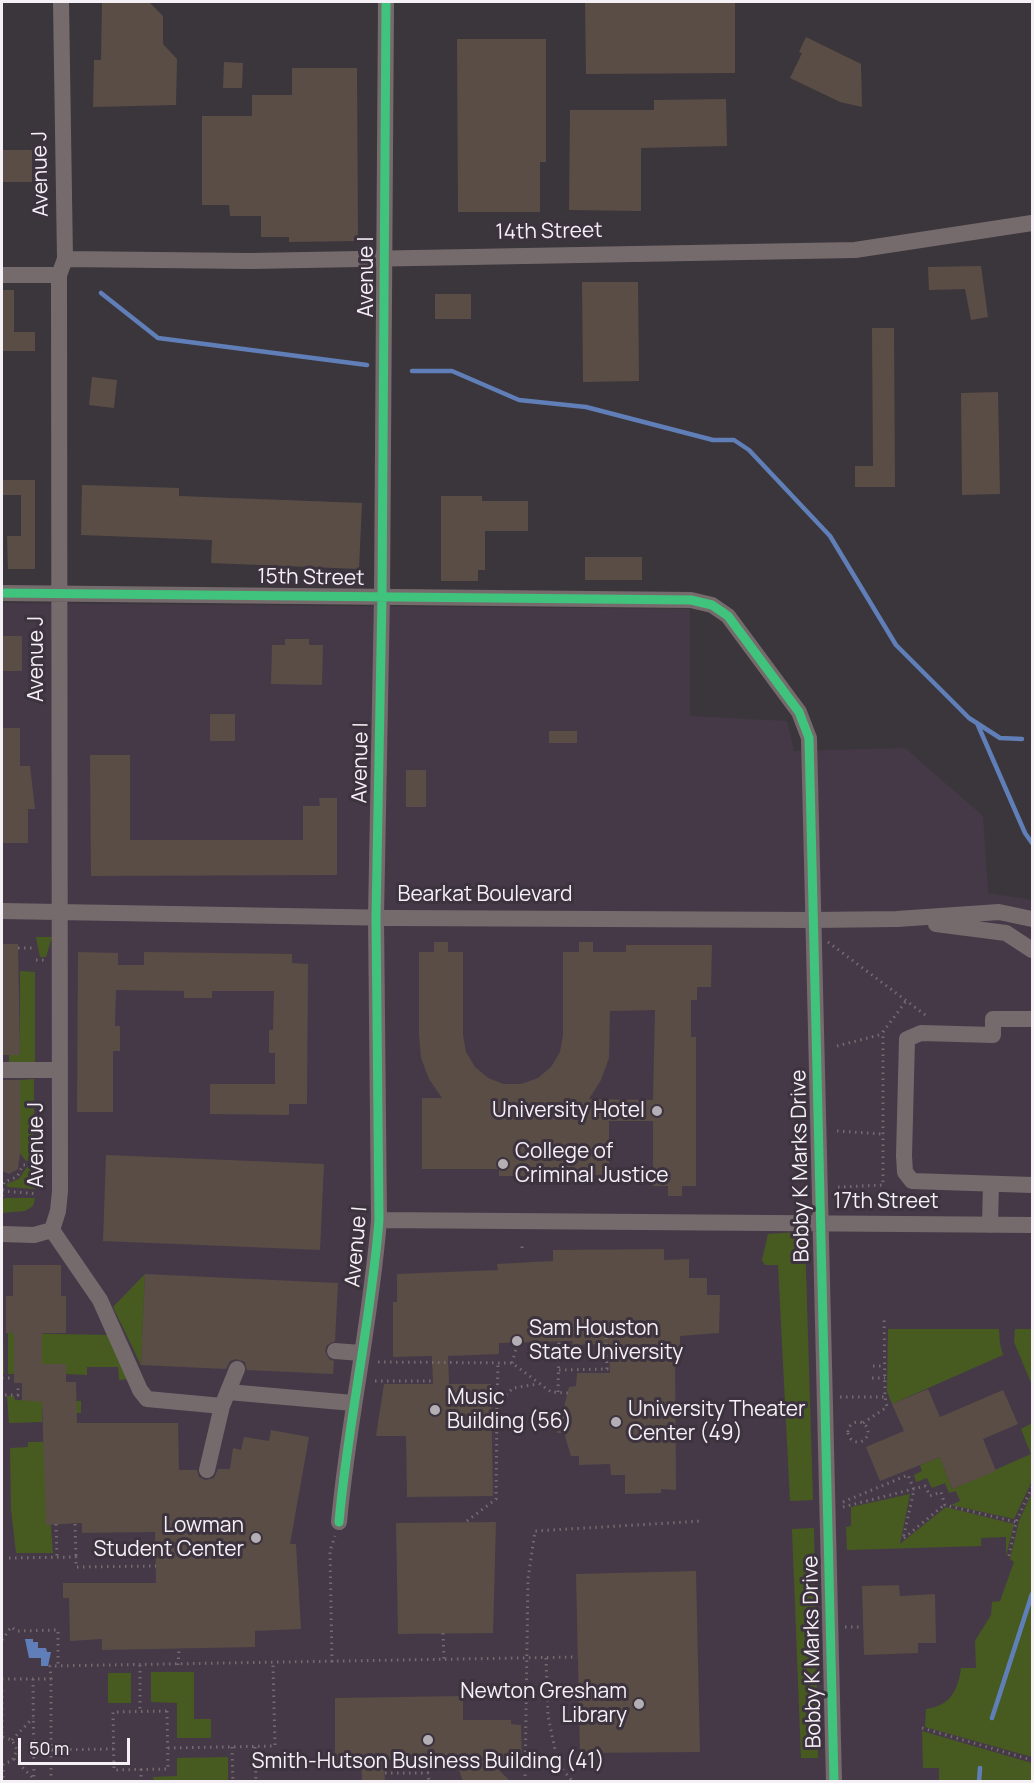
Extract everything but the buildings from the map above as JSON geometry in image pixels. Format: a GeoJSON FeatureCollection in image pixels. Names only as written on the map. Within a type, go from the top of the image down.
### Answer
{"type":"FeatureCollection","features":[{"type":"Feature","properties":{"kind":"street","name":"Avenue J"},"geometry":{"type":"LineString","coordinates":[[52,1230],[58,1211],[60,1191],[59,275],[64,258],[61,2]]}},
{"type":"Feature","properties":{"kind":"street","name":"Avenue I"},"geometry":{"type":"LineString","coordinates":[[339,1522],[345,1456],[376,1266],[379,1220],[376,917],[386,257],[386,2]]}},
{"type":"Feature","properties":{"kind":"street","name":"14th Street"},"geometry":{"type":"LineString","coordinates":[[64,258],[250,261],[855,250],[1032,223]]}},
{"type":"Feature","properties":{"kind":"street"},"geometry":{"type":"LineString","coordinates":[[2,275],[59,275]]}},
{"type":"Feature","properties":{"kind":"street","name":"15th Street"},"geometry":{"type":"LineString","coordinates":[[2,593],[691,600]]}},
{"type":"Feature","properties":{"kind":"street","name":"Bobby K Marks Drive"},"geometry":{"type":"LineString","coordinates":[[691,600],[712,605],[728,616],[800,712],[808,738],[834,1782]]}},
{"type":"Feature","properties":{"kind":"street","name":"Bearkat Boulevard"},"geometry":{"type":"LineString","coordinates":[[2,911],[376,917],[813,920],[897,919],[999,912],[1032,919]]}},
{"type":"Feature","properties":{"kind":"street","name":"Bearkat Boulevard"},"geometry":{"type":"LineString","coordinates":[[897,919],[1006,933],[1032,950]]}},
{"type":"Feature","properties":{"kind":"street"},"geometry":{"type":"LineString","coordinates":[[1032,1019],[993,1019],[993,1035],[914,1035],[906,1045],[906,1172],[912,1181],[1032,1185]]}},
{"type":"Feature","properties":{"kind":"street"},"geometry":{"type":"LineString","coordinates":[[2,1070],[60,1070]]}},
{"type":"Feature","properties":{"kind":"street"},"geometry":{"type":"LineString","coordinates":[[990,1184],[990,1225]]}},
{"type":"Feature","properties":{"kind":"street","name":"17th Street"},"geometry":{"type":"LineString","coordinates":[[379,1220],[1032,1225]]}},
{"type":"Feature","properties":{"kind":"street"},"geometry":{"type":"LineString","coordinates":[[2,1234],[34,1234],[52,1230],[100,1300],[140,1390],[147,1399],[353,1403]]}},
{"type":"Feature","properties":{"kind":"street"},"geometry":{"type":"LineString","coordinates":[[335,1351],[361,1353]]}},
{"type":"Feature","properties":{"kind":"street"},"geometry":{"type":"LineString","coordinates":[[207,1470],[225,1399],[237,1370]]}},
{"type":"Feature","properties":{"kind":"path"},"geometry":{"type":"LineString","coordinates":[[814,941],[829,942],[838,947],[947,1034]]}},
{"type":"Feature","properties":{"kind":"path"},"geometry":{"type":"LineString","coordinates":[[18,948],[34,948]]}},
{"type":"Feature","properties":{"kind":"path"},"geometry":{"type":"LineString","coordinates":[[838,1187],[883,1185],[883,1034],[906,1001]]}},
{"type":"Feature","properties":{"kind":"path"},"geometry":{"type":"LineString","coordinates":[[837,1046],[883,1034]]}},
{"type":"Feature","properties":{"kind":"path"},"geometry":{"type":"LineString","coordinates":[[837,1131],[882,1134]]}},
{"type":"Feature","properties":{"kind":"path"},"geometry":{"type":"LineString","coordinates":[[38,1194],[2,1193],[3,1182],[17,1177],[23,1165],[39,1164]]}},
{"type":"Feature","properties":{"kind":"path"},"geometry":{"type":"LineString","coordinates":[[848,1432],[853,1423],[863,1423],[887,1407],[884,1316]]}},
{"type":"Feature","properties":{"kind":"path"},"geometry":{"type":"LineString","coordinates":[[559,1370],[607,1369],[606,1338]]}},
{"type":"Feature","properties":{"kind":"path"},"geometry":{"type":"LineString","coordinates":[[558,1392],[559,1341]]}},
{"type":"Feature","properties":{"kind":"path"},"geometry":{"type":"LineString","coordinates":[[512,1363],[518,1342]]}},
{"type":"Feature","properties":{"kind":"path"},"geometry":{"type":"LineString","coordinates":[[378,1362],[512,1363],[551,1392],[568,1393]]}},
{"type":"Feature","properties":{"kind":"path"},"geometry":{"type":"LineString","coordinates":[[467,1521],[496,1499],[498,1363]]}},
{"type":"Feature","properties":{"kind":"path"},"geometry":{"type":"LineString","coordinates":[[873,1366],[885,1366]]}},
{"type":"Feature","properties":{"kind":"path"},"geometry":{"type":"LineString","coordinates":[[2,1378],[14,1378]]}},
{"type":"Feature","properties":{"kind":"path"},"geometry":{"type":"LineString","coordinates":[[872,1378],[885,1378]]}},
{"type":"Feature","properties":{"kind":"path"},"geometry":{"type":"LineString","coordinates":[[375,1381],[433,1381]]}},
{"type":"Feature","properties":{"kind":"path"},"geometry":{"type":"LineString","coordinates":[[497,1404],[513,1388],[539,1384]]}},
{"type":"Feature","properties":{"kind":"path"},"geometry":{"type":"LineString","coordinates":[[5,1395],[18,1395],[18,1386]]}},
{"type":"Feature","properties":{"kind":"path"},"geometry":{"type":"LineString","coordinates":[[840,1397],[885,1397]]}},
{"type":"Feature","properties":{"kind":"path"},"geometry":{"type":"LineString","coordinates":[[848,1432],[855,1442],[864,1441],[869,1432],[863,1423]]}},
{"type":"Feature","properties":{"kind":"path"},"geometry":{"type":"LineString","coordinates":[[841,1432],[848,1432]]}},
{"type":"Feature","properties":{"kind":"path"},"geometry":{"type":"LineString","coordinates":[[945,1505],[903,1539],[914,1490],[909,1475],[843,1504],[914,1490],[925,1486],[930,1496],[941,1492],[945,1505]]}},
{"type":"Feature","properties":{"kind":"path"},"geometry":{"type":"LineString","coordinates":[[1009,1556],[1016,1522],[1032,1487]]}},
{"type":"Feature","properties":{"kind":"path"},"geometry":{"type":"LineString","coordinates":[[945,1505],[1016,1522]]}},
{"type":"Feature","properties":{"kind":"path"},"geometry":{"type":"LineString","coordinates":[[525,1782],[528,1579],[535,1531],[703,1521]]}},
{"type":"Feature","properties":{"kind":"path"},"geometry":{"type":"LineString","coordinates":[[332,1662],[330,1551],[339,1522]]}},
{"type":"Feature","properties":{"kind":"path"},"geometry":{"type":"LineString","coordinates":[[56,1524],[57,1557]]}},
{"type":"Feature","properties":{"kind":"path"},"geometry":{"type":"LineString","coordinates":[[75,1524],[76,1567],[156,1566]]}},
{"type":"Feature","properties":{"kind":"path"},"geometry":{"type":"LineString","coordinates":[[9,1558],[76,1557]]}},
{"type":"Feature","properties":{"kind":"path"},"geometry":{"type":"LineString","coordinates":[[2,1640],[11,1627],[17,1630],[58,1630],[58,1666]]}},
{"type":"Feature","properties":{"kind":"path"},"geometry":{"type":"LineString","coordinates":[[845,1627],[863,1627]]}},
{"type":"Feature","properties":{"kind":"path"},"geometry":{"type":"LineString","coordinates":[[443,1633],[444,1660]]}},
{"type":"Feature","properties":{"kind":"path"},"geometry":{"type":"LineString","coordinates":[[178,1648],[178,1665]]}},
{"type":"Feature","properties":{"kind":"path"},"geometry":{"type":"LineString","coordinates":[[51,1782],[50,1666],[273,1664],[577,1657]]}},
{"type":"Feature","properties":{"kind":"path"},"geometry":{"type":"LineString","coordinates":[[546,1658],[545,1692],[558,1764],[573,1782]]}},
{"type":"Feature","properties":{"kind":"path"},"geometry":{"type":"LineString","coordinates":[[168,1748],[274,1746],[273,1664]]}},
{"type":"Feature","properties":{"kind":"path"},"geometry":{"type":"LineString","coordinates":[[140,1665],[140,1712]]}},
{"type":"Feature","properties":{"kind":"path"},"geometry":{"type":"LineString","coordinates":[[2,1679],[51,1678]]}},
{"type":"Feature","properties":{"kind":"path"},"geometry":{"type":"LineString","coordinates":[[33,1679],[34,1780]]}},
{"type":"Feature","properties":{"kind":"path"},"geometry":{"type":"LineString","coordinates":[[2,1689],[2,1737],[12,1740],[17,1750],[14,1759],[2,1764],[3,1782]]}},
{"type":"Feature","properties":{"kind":"path"},"geometry":{"type":"LineString","coordinates":[[140,1712],[167,1712],[168,1769],[114,1770],[113,1713],[140,1712]]}},
{"type":"Feature","properties":{"kind":"path"},"geometry":{"type":"LineString","coordinates":[[12,1740],[33,1718]]}},
{"type":"Feature","properties":{"kind":"path"},"geometry":{"type":"LineString","coordinates":[[922,1728],[1032,1760]]}},
{"type":"Feature","properties":{"kind":"path"},"geometry":{"type":"LineString","coordinates":[[232,1747],[233,1782]]}},
{"type":"Feature","properties":{"kind":"path"},"geometry":{"type":"LineString","coordinates":[[255,1747],[256,1782]]}},
{"type":"Feature","properties":{"kind":"path"},"geometry":{"type":"LineString","coordinates":[[34,1750],[114,1749]]}},
{"type":"Feature","properties":{"kind":"path"},"geometry":{"type":"LineString","coordinates":[[14,1759],[34,1780]]}},
{"type":"Feature","properties":{"kind":"path"},"geometry":{"type":"LineString","coordinates":[[141,1769],[141,1782]]}},
{"type":"Feature","properties":{"kind":"path"},"geometry":{"type":"LineString","coordinates":[[385,1773],[428,1773],[429,1782]]}},
{"type":"Feature","properties":{"kind":"shaded area","name":"Sam Houston State University"},"geometry":{"type":"Polygon","coordinates":[[[2,603],[690,609],[690,716],[787,721],[794,751],[905,748],[983,816],[988,893],[1032,900],[1032,1781],[2,1782],[2,603]]]}},
{"type":"Feature","properties":{"kind":"green space"},"geometry":{"type":"Polygon","coordinates":[[[36,937],[52,937],[46,957],[40,957],[36,937]]]}},
{"type":"Feature","properties":{"kind":"green space"},"geometry":{"type":"Polygon","coordinates":[[[20,971],[35,972],[35,1064],[9,1064],[9,1055],[20,1055],[20,971]]]}},
{"type":"Feature","properties":{"kind":"green space"},"geometry":{"type":"Polygon","coordinates":[[[34,1079],[34,1161],[26,1161],[20,1153],[20,1080],[34,1079]]]}},
{"type":"Feature","properties":{"kind":"green space"},"geometry":{"type":"Polygon","coordinates":[[[27,1167],[35,1168],[35,1189],[8,1187],[6,1184],[19,1179],[27,1167]]]}},
{"type":"Feature","properties":{"kind":"green space"},"geometry":{"type":"Polygon","coordinates":[[[5,1198],[35,1198],[33,1206],[25,1211],[2,1213],[2,1200],[5,1198]]]}},
{"type":"Feature","properties":{"kind":"green space"},"geometry":{"type":"Polygon","coordinates":[[[798,1232],[805,1238],[813,1500],[790,1501],[778,1265],[765,1265],[762,1260],[768,1234],[798,1232]]]}},
{"type":"Feature","properties":{"kind":"green space"},"geometry":{"type":"Polygon","coordinates":[[[145,1274],[141,1365],[113,1307],[145,1274]]]}},
{"type":"Feature","properties":{"kind":"green space"},"geometry":{"type":"Polygon","coordinates":[[[2,1294],[4,1374],[2,1374],[2,1294]]]}},
{"type":"Feature","properties":{"kind":"green space"},"geometry":{"type":"Polygon","coordinates":[[[888,1329],[999,1329],[1003,1355],[892,1404],[887,1391],[888,1329]]]}},
{"type":"Feature","properties":{"kind":"green space"},"geometry":{"type":"Polygon","coordinates":[[[1015,1329],[1032,1329],[1032,1385],[1014,1342],[1015,1329]]]}},
{"type":"Feature","properties":{"kind":"green space"},"geometry":{"type":"Polygon","coordinates":[[[8,1333],[108,1335],[129,1379],[119,1380],[118,1367],[87,1367],[87,1375],[66,1374],[42,1364],[42,1339],[14,1350],[14,1374],[8,1374],[8,1333]]]}},
{"type":"Feature","properties":{"kind":"green space"},"geometry":{"type":"Polygon","coordinates":[[[7,1396],[14,1396],[15,1400],[81,1401],[81,1413],[66,1413],[65,1408],[42,1408],[42,1422],[9,1423],[7,1396]]]}},
{"type":"Feature","properties":{"kind":"green space"},"geometry":{"type":"Polygon","coordinates":[[[1032,1423],[1032,1481],[1014,1519],[951,1505],[960,1501],[956,1491],[949,1493],[945,1483],[932,1488],[927,1478],[916,1482],[914,1475],[922,1471],[920,1465],[940,1457],[952,1489],[1031,1454],[1021,1429],[1032,1423]]]}},
{"type":"Feature","properties":{"kind":"green space"},"geometry":{"type":"Polygon","coordinates":[[[28,1442],[44,1442],[53,1553],[16,1553],[11,1509],[10,1448],[28,1447],[28,1442]]]}},
{"type":"Feature","properties":{"kind":"green space"},"geometry":{"type":"Polygon","coordinates":[[[1032,1492],[1032,1757],[925,1727],[926,1709],[947,1701],[958,1684],[961,1668],[976,1668],[975,1641],[991,1615],[992,1602],[1000,1601],[1014,1562],[1010,1559],[1019,1521],[1032,1492]]]}},
{"type":"Feature","properties":{"kind":"green space"},"geometry":{"type":"Polygon","coordinates":[[[910,1494],[900,1544],[946,1507],[1014,1524],[1006,1556],[1006,1537],[981,1538],[981,1546],[847,1550],[846,1527],[851,1526],[851,1507],[910,1494]]]}},
{"type":"Feature","properties":{"kind":"green space"},"geometry":{"type":"Polygon","coordinates":[[[814,1528],[818,1758],[801,1758],[792,1529],[814,1528]]]}},
{"type":"Feature","properties":{"kind":"green space"},"geometry":{"type":"Polygon","coordinates":[[[151,1672],[194,1672],[194,1719],[211,1719],[211,1738],[177,1738],[177,1703],[151,1702],[151,1672]]]}},
{"type":"Feature","properties":{"kind":"green space"},"geometry":{"type":"Polygon","coordinates":[[[108,1673],[131,1673],[131,1703],[108,1703],[108,1673]]]}},
{"type":"Feature","properties":{"kind":"green space"},"geometry":{"type":"Polygon","coordinates":[[[922,1731],[1032,1763],[1032,1781],[939,1781],[939,1768],[923,1768],[922,1731]]]}},
{"type":"Feature","properties":{"kind":"green space"},"geometry":{"type":"Polygon","coordinates":[[[228,1757],[228,1781],[154,1781],[153,1777],[177,1776],[177,1758],[228,1757]]]}},
{"type":"Feature","properties":{"kind":"water"},"geometry":{"type":"Polygon","coordinates":[[[25,1639],[33,1639],[33,1642],[38,1642],[38,1648],[46,1648],[47,1652],[51,1652],[48,1666],[41,1666],[41,1658],[29,1658],[25,1639]]]}},
{"type":"Feature","properties":{"kind":"waterway"},"geometry":{"type":"LineString","coordinates":[[101,293],[158,338],[367,365]]}},
{"type":"Feature","properties":{"kind":"waterway"},"geometry":{"type":"LineString","coordinates":[[412,371],[452,371],[519,400],[586,407],[713,440],[734,440],[749,450],[830,536],[896,645],[969,718],[1000,738],[1022,739]]}},
{"type":"Feature","properties":{"kind":"waterway"},"geometry":{"type":"LineString","coordinates":[[977,723],[1025,833],[1032,843]]}},
{"type":"Feature","properties":{"kind":"waterway"},"geometry":{"type":"LineString","coordinates":[[992,1718],[1032,1594]]}},
{"type":"Feature","properties":{"kind":"waterway"},"geometry":{"type":"LineString","coordinates":[[979,1782],[980,1768]]}},
{"type":"Feature","properties":{"kind":"cycle path"},"geometry":{"type":"LineString","coordinates":[[339,1522],[371,1296],[379,1220],[376,917],[382,597],[386,2]]}},
{"type":"Feature","properties":{"kind":"cycle path"},"geometry":{"type":"LineString","coordinates":[[2,593],[691,600],[712,605],[728,616],[799,712],[809,738],[834,1782]]}},
{"type":"Feature","properties":{"kind":"place","name":"University Hotel"},"geometry":{"type":"Point","coordinates":[657,1111]}},
{"type":"Feature","properties":{"kind":"place","name":"College of Criminal Justice"},"geometry":{"type":"Point","coordinates":[503,1164]}},
{"type":"Feature","properties":{"kind":"place","name":"Sam Houston State University"},"geometry":{"type":"Point","coordinates":[517,1341]}},
{"type":"Feature","properties":{"kind":"place","name":"Music Building (56)"},"geometry":{"type":"Point","coordinates":[435,1410]}},
{"type":"Feature","properties":{"kind":"place","name":"University Theater Center (49)"},"geometry":{"type":"Point","coordinates":[616,1422]}},
{"type":"Feature","properties":{"kind":"place","name":"Lowman Student Center"},"geometry":{"type":"Point","coordinates":[256,1538]}},
{"type":"Feature","properties":{"kind":"place","name":"Newton Gresham Library"},"geometry":{"type":"Point","coordinates":[639,1704]}},
{"type":"Feature","properties":{"kind":"place","name":"Smith-Hutson Business Building (41)"},"geometry":{"type":"Point","coordinates":[428,1740]}}]}
